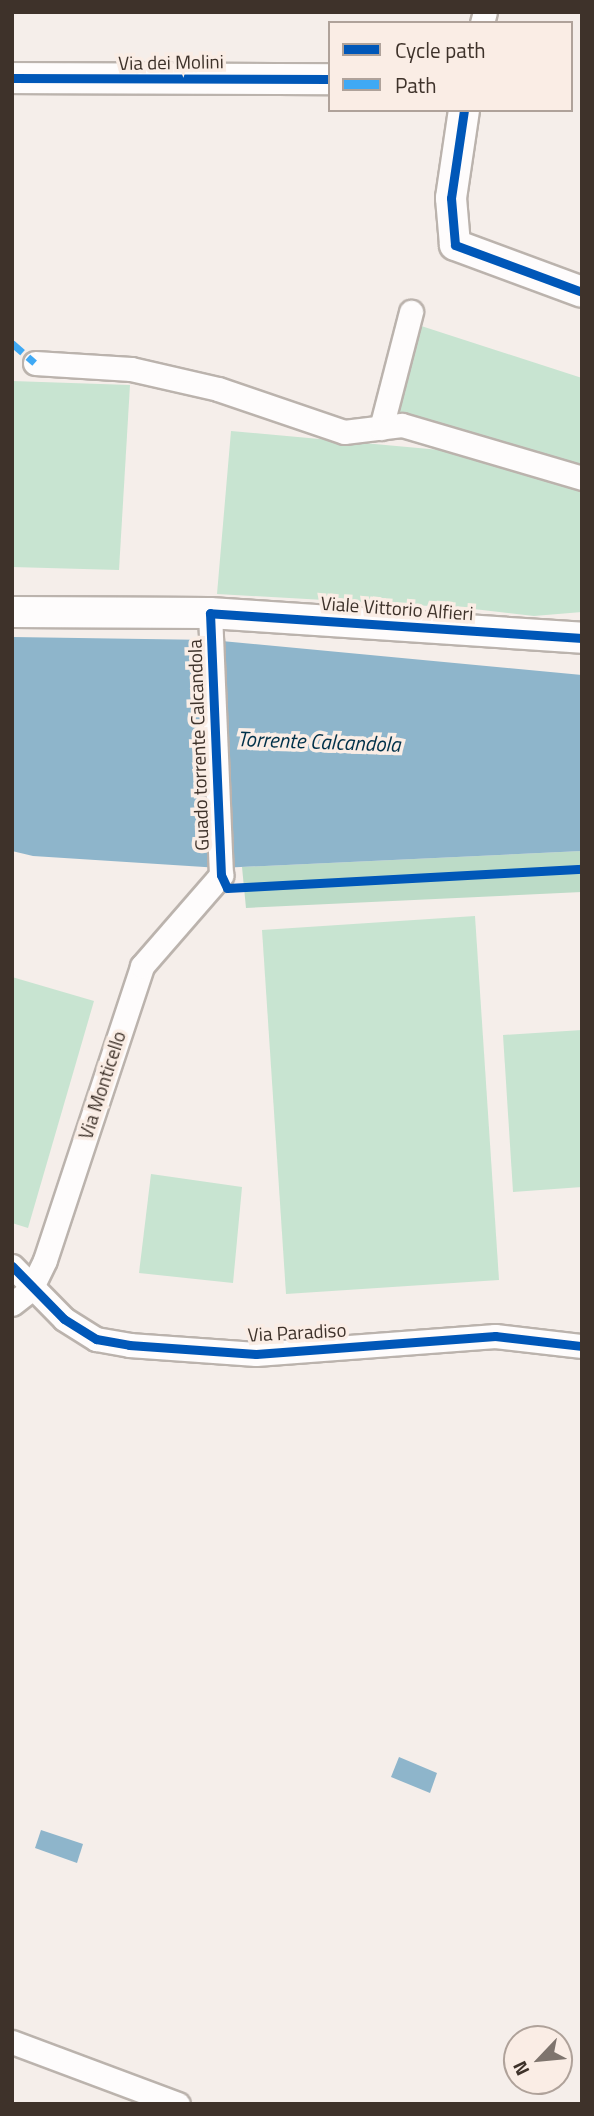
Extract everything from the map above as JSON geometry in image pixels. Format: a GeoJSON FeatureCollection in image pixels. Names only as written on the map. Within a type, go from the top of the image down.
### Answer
{"type":"FeatureCollection","features":[{"type":"Feature","properties":{"kind":"street","name":"Via dei Molini"},"geometry":{"type":"LineString","coordinates":[[12,79],[328,79]]}},
{"type":"Feature","properties":{"kind":"street"},"geometry":{"type":"LineString","coordinates":[[464,112],[451,198],[455,245],[582,292]]}},
{"type":"Feature","properties":{"kind":"street"},"geometry":{"type":"LineString","coordinates":[[381,428],[411,312]]}},
{"type":"Feature","properties":{"kind":"street"},"geometry":{"type":"LineString","coordinates":[[35,363],[131,369],[206,386],[344,432],[402,425],[582,478]]}},
{"type":"Feature","properties":{"kind":"street","name":"Viale Vittorio Alfieri"},"geometry":{"type":"LineString","coordinates":[[12,612],[210,613],[582,638]]}},
{"type":"Feature","properties":{"kind":"street","name":"Guado torrente Calcandola"},"geometry":{"type":"LineString","coordinates":[[210,613],[221,875]]}},
{"type":"Feature","properties":{"kind":"street","name":"Via Monticello"},"geometry":{"type":"LineString","coordinates":[[32,1289],[49,1250],[142,966],[221,875]]}},
{"type":"Feature","properties":{"kind":"street"},"geometry":{"type":"LineString","coordinates":[[12,1266],[32,1289],[12,1304]]}},
{"type":"Feature","properties":{"kind":"street","name":"Via Paradiso"},"geometry":{"type":"LineString","coordinates":[[32,1289],[64,1320],[96,1339],[129,1345],[257,1354],[495,1336],[582,1346]]}},
{"type":"Feature","properties":{"kind":"street"},"geometry":{"type":"LineString","coordinates":[[12,2042],[178,2104]]}},
{"type":"Feature","properties":{"kind":"green space"},"geometry":{"type":"Polygon","coordinates":[[[412,323],[582,378],[582,470],[398,415],[412,323]]]}},
{"type":"Feature","properties":{"kind":"green space"},"geometry":{"type":"Polygon","coordinates":[[[12,381],[130,385],[119,570],[12,567],[12,381]]]}},
{"type":"Feature","properties":{"kind":"green space"},"geometry":{"type":"Polygon","coordinates":[[[231,431],[473,453],[582,487],[582,612],[534,616],[465,608],[217,594],[231,431]]]}},
{"type":"Feature","properties":{"kind":"green space"},"geometry":{"type":"Polygon","coordinates":[[[582,851],[582,892],[246,908],[242,867],[582,851]]]}},
{"type":"Feature","properties":{"kind":"green space"},"geometry":{"type":"Polygon","coordinates":[[[475,916],[499,1280],[286,1294],[262,930],[475,916]]]}},
{"type":"Feature","properties":{"kind":"green space"},"geometry":{"type":"Polygon","coordinates":[[[12,977],[94,1001],[28,1228],[12,1223],[12,977]]]}},
{"type":"Feature","properties":{"kind":"green space"},"geometry":{"type":"Polygon","coordinates":[[[582,1030],[582,1187],[513,1192],[503,1035],[582,1030]]]}},
{"type":"Feature","properties":{"kind":"green space"},"geometry":{"type":"Polygon","coordinates":[[[151,1174],[242,1187],[233,1283],[139,1273],[151,1174]]]}},
{"type":"Feature","properties":{"kind":"water","name":"Torrente Calcandola"},"geometry":{"type":"Polygon","coordinates":[[[12,637],[211,640],[582,675],[582,851],[220,868],[33,856],[12,851],[12,637]]]}},
{"type":"Feature","properties":{"kind":"water"},"geometry":{"type":"Polygon","coordinates":[[[399,1757],[437,1773],[430,1793],[391,1777],[399,1757]]]}},
{"type":"Feature","properties":{"kind":"water"},"geometry":{"type":"Polygon","coordinates":[[[41,1830],[83,1844],[77,1863],[35,1848],[41,1830]]]}},
{"type":"Feature","properties":{"kind":"marked path"},"geometry":{"type":"LineString","coordinates":[[12,343],[35,363]]}},
{"type":"Feature","properties":{"kind":"cycle path"},"geometry":{"type":"LineString","coordinates":[[12,78],[328,79]]}},
{"type":"Feature","properties":{"kind":"cycle path"},"geometry":{"type":"LineString","coordinates":[[464,112],[451,198],[455,245],[582,292]]}},
{"type":"Feature","properties":{"kind":"cycle path"},"geometry":{"type":"LineString","coordinates":[[582,638],[210,613],[221,875],[227,888],[582,869]]}},
{"type":"Feature","properties":{"kind":"cycle path"},"geometry":{"type":"LineString","coordinates":[[12,1266],[64,1319],[96,1339],[129,1345],[256,1354],[495,1336],[582,1346]]}}]}
